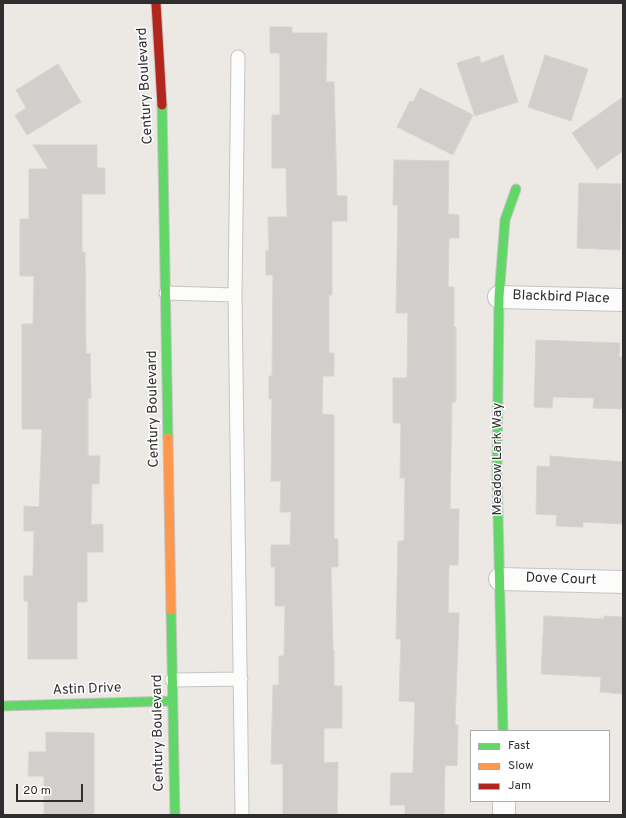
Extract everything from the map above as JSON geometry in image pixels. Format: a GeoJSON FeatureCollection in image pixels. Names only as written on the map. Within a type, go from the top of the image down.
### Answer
{"type":"FeatureCollection","features":[{"type":"Feature","properties":{"kind":"street","name":"Century Boulevard"},"geometry":{"type":"LineString","coordinates":[[156,3],[163,130],[175,815]]}},
{"type":"Feature","properties":{"kind":"street","name":"Meadow Lark Way"},"geometry":{"type":"LineString","coordinates":[[503,730],[497,472],[499,297],[505,220],[516,189]]}},
{"type":"Feature","properties":{"kind":"street","name":"Blackbird Place"},"geometry":{"type":"LineString","coordinates":[[499,297],[623,300]]}},
{"type":"Feature","properties":{"kind":"street","name":"Dove Court"},"geometry":{"type":"LineString","coordinates":[[500,579],[623,582]]}},
{"type":"Feature","properties":{"kind":"street","name":"Astin Drive"},"geometry":{"type":"LineString","coordinates":[[3,706],[172,701]]}},
{"type":"Feature","properties":{"kind":"street"},"geometry":{"type":"LineString","coordinates":[[504,802],[504,815]]}},
{"type":"Feature","properties":{"kind":"lane"},"geometry":{"type":"LineString","coordinates":[[238,57],[236,295],[242,815]]}},
{"type":"Feature","properties":{"kind":"lane"},"geometry":{"type":"LineString","coordinates":[[166,293],[236,295]]}},
{"type":"Feature","properties":{"kind":"lane"},"geometry":{"type":"LineString","coordinates":[[172,680],[241,679]]}},
{"type":"Feature","properties":{"kind":"building"},"geometry":{"type":"Polygon","coordinates":[[[270,27],[292,27],[292,33],[327,33],[326,82],[334,82],[337,196],[347,196],[347,221],[332,221],[332,295],[329,295],[329,353],[334,353],[334,376],[323,376],[322,414],[334,415],[334,539],[338,539],[338,567],[331,567],[333,650],[334,686],[342,686],[342,728],[324,728],[324,763],[338,762],[337,815],[283,815],[283,764],[271,764],[273,685],[279,685],[279,656],[284,656],[285,606],[275,606],[275,567],[271,567],[271,545],[290,545],[291,512],[280,512],[281,481],[271,481],[272,399],[269,399],[269,376],[272,376],[273,275],[266,275],[266,251],[269,251],[268,217],[287,217],[286,168],[272,168],[272,115],[280,115],[280,53],[270,53],[270,27]]]}},
{"type":"Feature","properties":{"kind":"building"},"geometry":{"type":"Polygon","coordinates":[[[503,55],[518,102],[475,116],[457,63],[479,56],[481,63],[503,55]]]}},
{"type":"Feature","properties":{"kind":"building"},"geometry":{"type":"Polygon","coordinates":[[[545,55],[588,69],[571,121],[528,107],[545,55]]]}},
{"type":"Feature","properties":{"kind":"building"},"geometry":{"type":"Polygon","coordinates":[[[58,64],[81,102],[27,135],[15,115],[26,108],[16,90],[58,64]]]}},
{"type":"Feature","properties":{"kind":"building"},"geometry":{"type":"Polygon","coordinates":[[[420,88],[473,115],[453,155],[397,127],[410,101],[413,102],[420,88]]]}},
{"type":"Feature","properties":{"kind":"building"},"geometry":{"type":"Polygon","coordinates":[[[623,97],[623,151],[597,169],[572,133],[623,97]]]}},
{"type":"Feature","properties":{"kind":"building"},"geometry":{"type":"Polygon","coordinates":[[[33,145],[97,145],[97,168],[105,168],[105,194],[82,194],[82,252],[85,252],[86,354],[90,353],[91,398],[88,398],[88,456],[100,456],[99,484],[92,484],[91,525],[103,524],[103,552],[87,552],[87,602],[77,602],[77,659],[28,659],[28,601],[24,601],[24,576],[33,576],[34,531],[24,531],[24,506],[39,507],[42,429],[22,429],[22,324],[33,324],[34,276],[20,276],[20,219],[29,219],[29,169],[48,169],[33,145]]]}},
{"type":"Feature","properties":{"kind":"building"},"geometry":{"type":"Polygon","coordinates":[[[394,160],[449,161],[448,214],[459,215],[459,238],[449,238],[448,287],[454,287],[454,327],[456,327],[456,402],[452,402],[450,509],[459,509],[458,565],[449,565],[448,613],[459,613],[455,725],[458,725],[457,766],[445,765],[444,815],[405,815],[405,805],[390,805],[391,773],[413,773],[415,702],[399,701],[401,639],[396,639],[398,541],[404,541],[405,478],[400,478],[401,423],[393,423],[393,378],[407,378],[408,313],[396,313],[398,205],[393,205],[394,160]]]}},
{"type":"Feature","properties":{"kind":"building"},"geometry":{"type":"Polygon","coordinates":[[[579,183],[621,184],[620,250],[577,248],[579,183]]]}},
{"type":"Feature","properties":{"kind":"building"},"geometry":{"type":"Polygon","coordinates":[[[536,340],[620,343],[619,357],[623,357],[623,409],[593,408],[594,398],[553,397],[552,408],[534,407],[536,340]]]}},
{"type":"Feature","properties":{"kind":"building"},"geometry":{"type":"Polygon","coordinates":[[[550,456],[623,462],[623,524],[583,522],[583,527],[556,526],[557,515],[536,514],[537,466],[550,467],[550,456]]]}},
{"type":"Feature","properties":{"kind":"building"},"geometry":{"type":"Polygon","coordinates":[[[544,616],[604,619],[604,616],[623,617],[623,694],[600,692],[601,677],[541,674],[544,616]]]}},
{"type":"Feature","properties":{"kind":"building"},"geometry":{"type":"Polygon","coordinates":[[[46,732],[94,733],[94,815],[44,815],[44,776],[28,776],[29,752],[46,752],[46,732]]]}},
{"type":"Feature","properties":{"kind":"traffic: fast"},"geometry":{"type":"LineString","coordinates":[[162,105],[168,438]]}},
{"type":"Feature","properties":{"kind":"traffic: fast"},"geometry":{"type":"LineString","coordinates":[[503,730],[497,472],[499,297],[505,220],[516,189]]}},
{"type":"Feature","properties":{"kind":"traffic: fast"},"geometry":{"type":"LineString","coordinates":[[171,610],[175,815]]}},
{"type":"Feature","properties":{"kind":"traffic: fast"},"geometry":{"type":"LineString","coordinates":[[3,706],[173,701]]}},
{"type":"Feature","properties":{"kind":"traffic: slow"},"geometry":{"type":"LineString","coordinates":[[168,438],[171,610]]}},
{"type":"Feature","properties":{"kind":"traffic: jam"},"geometry":{"type":"LineString","coordinates":[[156,3],[162,105]]}}]}
